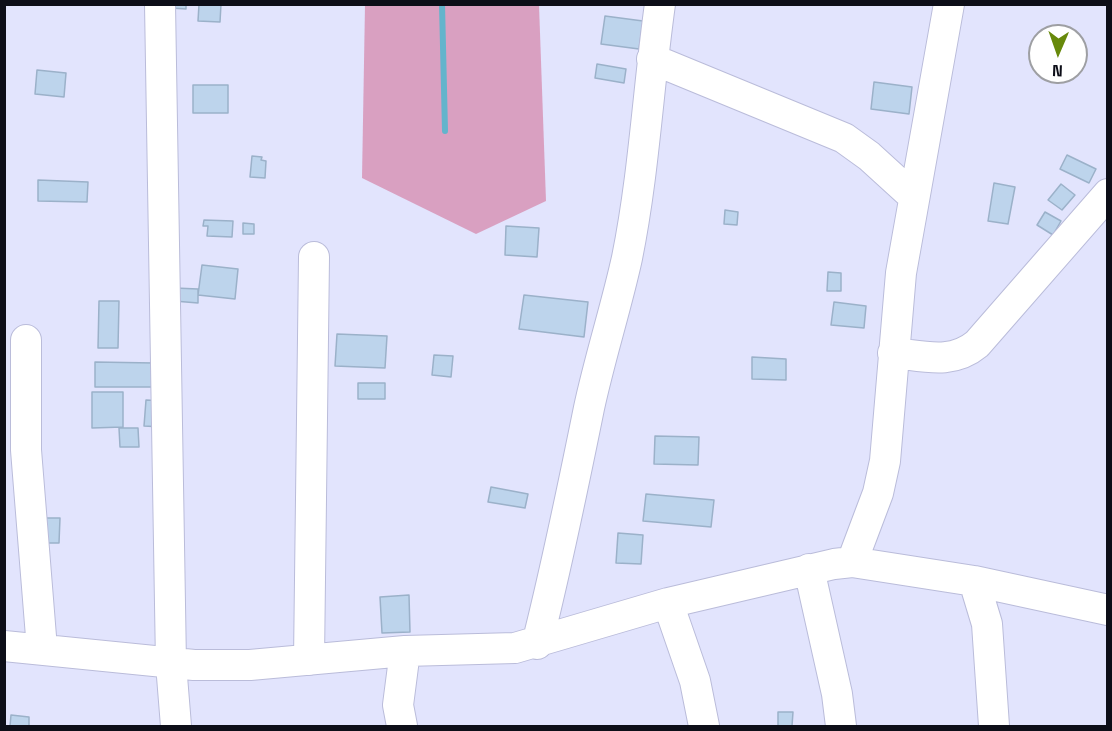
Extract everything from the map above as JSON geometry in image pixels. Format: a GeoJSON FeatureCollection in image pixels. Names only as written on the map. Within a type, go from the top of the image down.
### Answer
{"type":"FeatureCollection","features":[{"type":"Feature","properties":{"kind":"street"},"geometry":{"type":"LineString","coordinates":[[160,4],[171,664],[176,726]]}},
{"type":"Feature","properties":{"kind":"street"},"geometry":{"type":"LineString","coordinates":[[537,644],[577,480],[590,407],[627,257],[643,160],[652,59],[660,4]]}},
{"type":"Feature","properties":{"kind":"street"},"geometry":{"type":"LineString","coordinates":[[852,562],[878,494],[885,461],[901,273],[949,4]]}},
{"type":"Feature","properties":{"kind":"street"},"geometry":{"type":"LineString","coordinates":[[652,59],[844,138],[869,156],[914,197]]}},
{"type":"Feature","properties":{"kind":"street"},"geometry":{"type":"LineString","coordinates":[[893,353],[950,359],[965,354],[977,344],[1107,195]]}},
{"type":"Feature","properties":{"kind":"street"},"geometry":{"type":"LineString","coordinates":[[309,660],[314,257]]}},
{"type":"Feature","properties":{"kind":"street"},"geometry":{"type":"LineString","coordinates":[[26,340],[26,450],[42,649]]}},
{"type":"Feature","properties":{"kind":"street"},"geometry":{"type":"LineString","coordinates":[[4,646],[171,664],[250,664],[405,651],[515,648],[537,644],[668,603],[808,569],[852,562],[974,581],[1107,610]]}},
{"type":"Feature","properties":{"kind":"street"},"geometry":{"type":"LineString","coordinates":[[808,569],[837,694],[841,726]]}},
{"type":"Feature","properties":{"kind":"street"},"geometry":{"type":"LineString","coordinates":[[974,581],[987,624],[994,726]]}},
{"type":"Feature","properties":{"kind":"street"},"geometry":{"type":"LineString","coordinates":[[668,603],[695,681],[704,726]]}},
{"type":"Feature","properties":{"kind":"street"},"geometry":{"type":"LineString","coordinates":[[400,716],[405,651]]}},
{"type":"Feature","properties":{"kind":"street"},"geometry":{"type":"LineString","coordinates":[[366,656],[400,716]]}},
{"type":"Feature","properties":{"kind":"shaded area"},"geometry":{"type":"Polygon","coordinates":[[[365,5],[539,5],[546,201],[476,234],[362,178],[365,5]]]}},
{"type":"Feature","properties":{"kind":"building"},"geometry":{"type":"Polygon","coordinates":[[[171,4],[186,4],[186,9],[171,8],[171,4]]]}},
{"type":"Feature","properties":{"kind":"building"},"geometry":{"type":"Polygon","coordinates":[[[199,4],[221,4],[220,22],[198,21],[199,4]]]}},
{"type":"Feature","properties":{"kind":"building"},"geometry":{"type":"Polygon","coordinates":[[[605,16],[643,21],[639,49],[601,44],[605,16]]]}},
{"type":"Feature","properties":{"kind":"building"},"geometry":{"type":"Polygon","coordinates":[[[597,64],[626,69],[624,83],[595,78],[597,64]]]}},
{"type":"Feature","properties":{"kind":"building"},"geometry":{"type":"Polygon","coordinates":[[[37,70],[66,73],[64,97],[35,94],[37,70]]]}},
{"type":"Feature","properties":{"kind":"building"},"geometry":{"type":"Polygon","coordinates":[[[874,82],[912,87],[909,114],[871,109],[874,82]]]}},
{"type":"Feature","properties":{"kind":"building"},"geometry":{"type":"Polygon","coordinates":[[[193,85],[228,85],[228,113],[193,113],[193,85]]]}},
{"type":"Feature","properties":{"kind":"building"},"geometry":{"type":"Polygon","coordinates":[[[1067,155],[1096,169],[1089,183],[1060,169],[1067,155]]]}},
{"type":"Feature","properties":{"kind":"building"},"geometry":{"type":"Polygon","coordinates":[[[252,156],[262,157],[261,160],[266,161],[265,178],[250,177],[252,156]]]}},
{"type":"Feature","properties":{"kind":"building"},"geometry":{"type":"Polygon","coordinates":[[[38,180],[88,182],[87,202],[38,201],[38,180]]]}},
{"type":"Feature","properties":{"kind":"building"},"geometry":{"type":"Polygon","coordinates":[[[994,183],[1015,187],[1008,224],[988,221],[994,183]]]}},
{"type":"Feature","properties":{"kind":"building"},"geometry":{"type":"Polygon","coordinates":[[[1061,184],[1075,195],[1062,210],[1048,200],[1061,184]]]}},
{"type":"Feature","properties":{"kind":"building"},"geometry":{"type":"Polygon","coordinates":[[[725,210],[738,212],[737,225],[724,224],[725,210]]]}},
{"type":"Feature","properties":{"kind":"building"},"geometry":{"type":"Polygon","coordinates":[[[1045,212],[1061,221],[1053,235],[1037,225],[1045,212]]]}},
{"type":"Feature","properties":{"kind":"building"},"geometry":{"type":"Polygon","coordinates":[[[204,220],[233,221],[232,237],[207,236],[208,226],[203,226],[204,220]]]}},
{"type":"Feature","properties":{"kind":"building"},"geometry":{"type":"Polygon","coordinates":[[[243,223],[254,224],[254,234],[243,234],[243,223]]]}},
{"type":"Feature","properties":{"kind":"building"},"geometry":{"type":"Polygon","coordinates":[[[506,226],[539,228],[537,257],[505,255],[506,226]]]}},
{"type":"Feature","properties":{"kind":"building"},"geometry":{"type":"Polygon","coordinates":[[[202,265],[238,269],[235,299],[198,295],[202,265]]]}},
{"type":"Feature","properties":{"kind":"building"},"geometry":{"type":"Polygon","coordinates":[[[828,272],[841,273],[841,291],[827,291],[828,272]]]}},
{"type":"Feature","properties":{"kind":"building"},"geometry":{"type":"Polygon","coordinates":[[[175,288],[198,289],[198,303],[174,301],[175,288]]]}},
{"type":"Feature","properties":{"kind":"building"},"geometry":{"type":"Polygon","coordinates":[[[524,295],[588,302],[584,337],[519,329],[524,295]]]}},
{"type":"Feature","properties":{"kind":"building"},"geometry":{"type":"Polygon","coordinates":[[[99,301],[119,301],[118,348],[98,348],[99,301]]]}},
{"type":"Feature","properties":{"kind":"building"},"geometry":{"type":"Polygon","coordinates":[[[834,302],[866,306],[864,328],[831,325],[834,302]]]}},
{"type":"Feature","properties":{"kind":"building"},"geometry":{"type":"Polygon","coordinates":[[[337,334],[387,336],[385,368],[335,366],[337,334]]]}},
{"type":"Feature","properties":{"kind":"building"},"geometry":{"type":"Polygon","coordinates":[[[434,355],[453,356],[451,377],[432,375],[434,355]]]}},
{"type":"Feature","properties":{"kind":"building"},"geometry":{"type":"Polygon","coordinates":[[[752,357],[786,359],[786,380],[752,379],[752,357]]]}},
{"type":"Feature","properties":{"kind":"building"},"geometry":{"type":"Polygon","coordinates":[[[95,362],[154,363],[154,387],[95,387],[95,362]]]}},
{"type":"Feature","properties":{"kind":"building"},"geometry":{"type":"Polygon","coordinates":[[[358,383],[385,383],[385,399],[358,399],[358,383]]]}},
{"type":"Feature","properties":{"kind":"building"},"geometry":{"type":"Polygon","coordinates":[[[92,392],[123,392],[123,427],[92,428],[92,392]]]}},
{"type":"Feature","properties":{"kind":"building"},"geometry":{"type":"Polygon","coordinates":[[[146,400],[164,401],[162,427],[144,426],[146,400]]]}},
{"type":"Feature","properties":{"kind":"building"},"geometry":{"type":"Polygon","coordinates":[[[119,428],[138,428],[139,447],[120,447],[119,428]]]}},
{"type":"Feature","properties":{"kind":"building"},"geometry":{"type":"Polygon","coordinates":[[[655,436],[699,437],[698,465],[654,464],[655,436]]]}},
{"type":"Feature","properties":{"kind":"building"},"geometry":{"type":"Polygon","coordinates":[[[491,487],[528,494],[525,508],[488,502],[491,487]]]}},
{"type":"Feature","properties":{"kind":"building"},"geometry":{"type":"Polygon","coordinates":[[[646,494],[714,500],[711,527],[643,521],[646,494]]]}},
{"type":"Feature","properties":{"kind":"building"},"geometry":{"type":"Polygon","coordinates":[[[42,518],[60,518],[59,543],[41,543],[42,518]]]}},
{"type":"Feature","properties":{"kind":"building"},"geometry":{"type":"Polygon","coordinates":[[[618,533],[643,535],[641,564],[616,563],[618,533]]]}},
{"type":"Feature","properties":{"kind":"building"},"geometry":{"type":"Polygon","coordinates":[[[409,595],[410,632],[382,633],[380,597],[409,595]]]}},
{"type":"Feature","properties":{"kind":"building"},"geometry":{"type":"Polygon","coordinates":[[[778,712],[793,712],[792,726],[778,726],[778,712]]]}},
{"type":"Feature","properties":{"kind":"building"},"geometry":{"type":"Polygon","coordinates":[[[11,715],[29,717],[29,726],[10,726],[11,715]]]}},
{"type":"Feature","properties":{"kind":"waterway"},"geometry":{"type":"LineString","coordinates":[[442,4],[445,131]]}}]}
